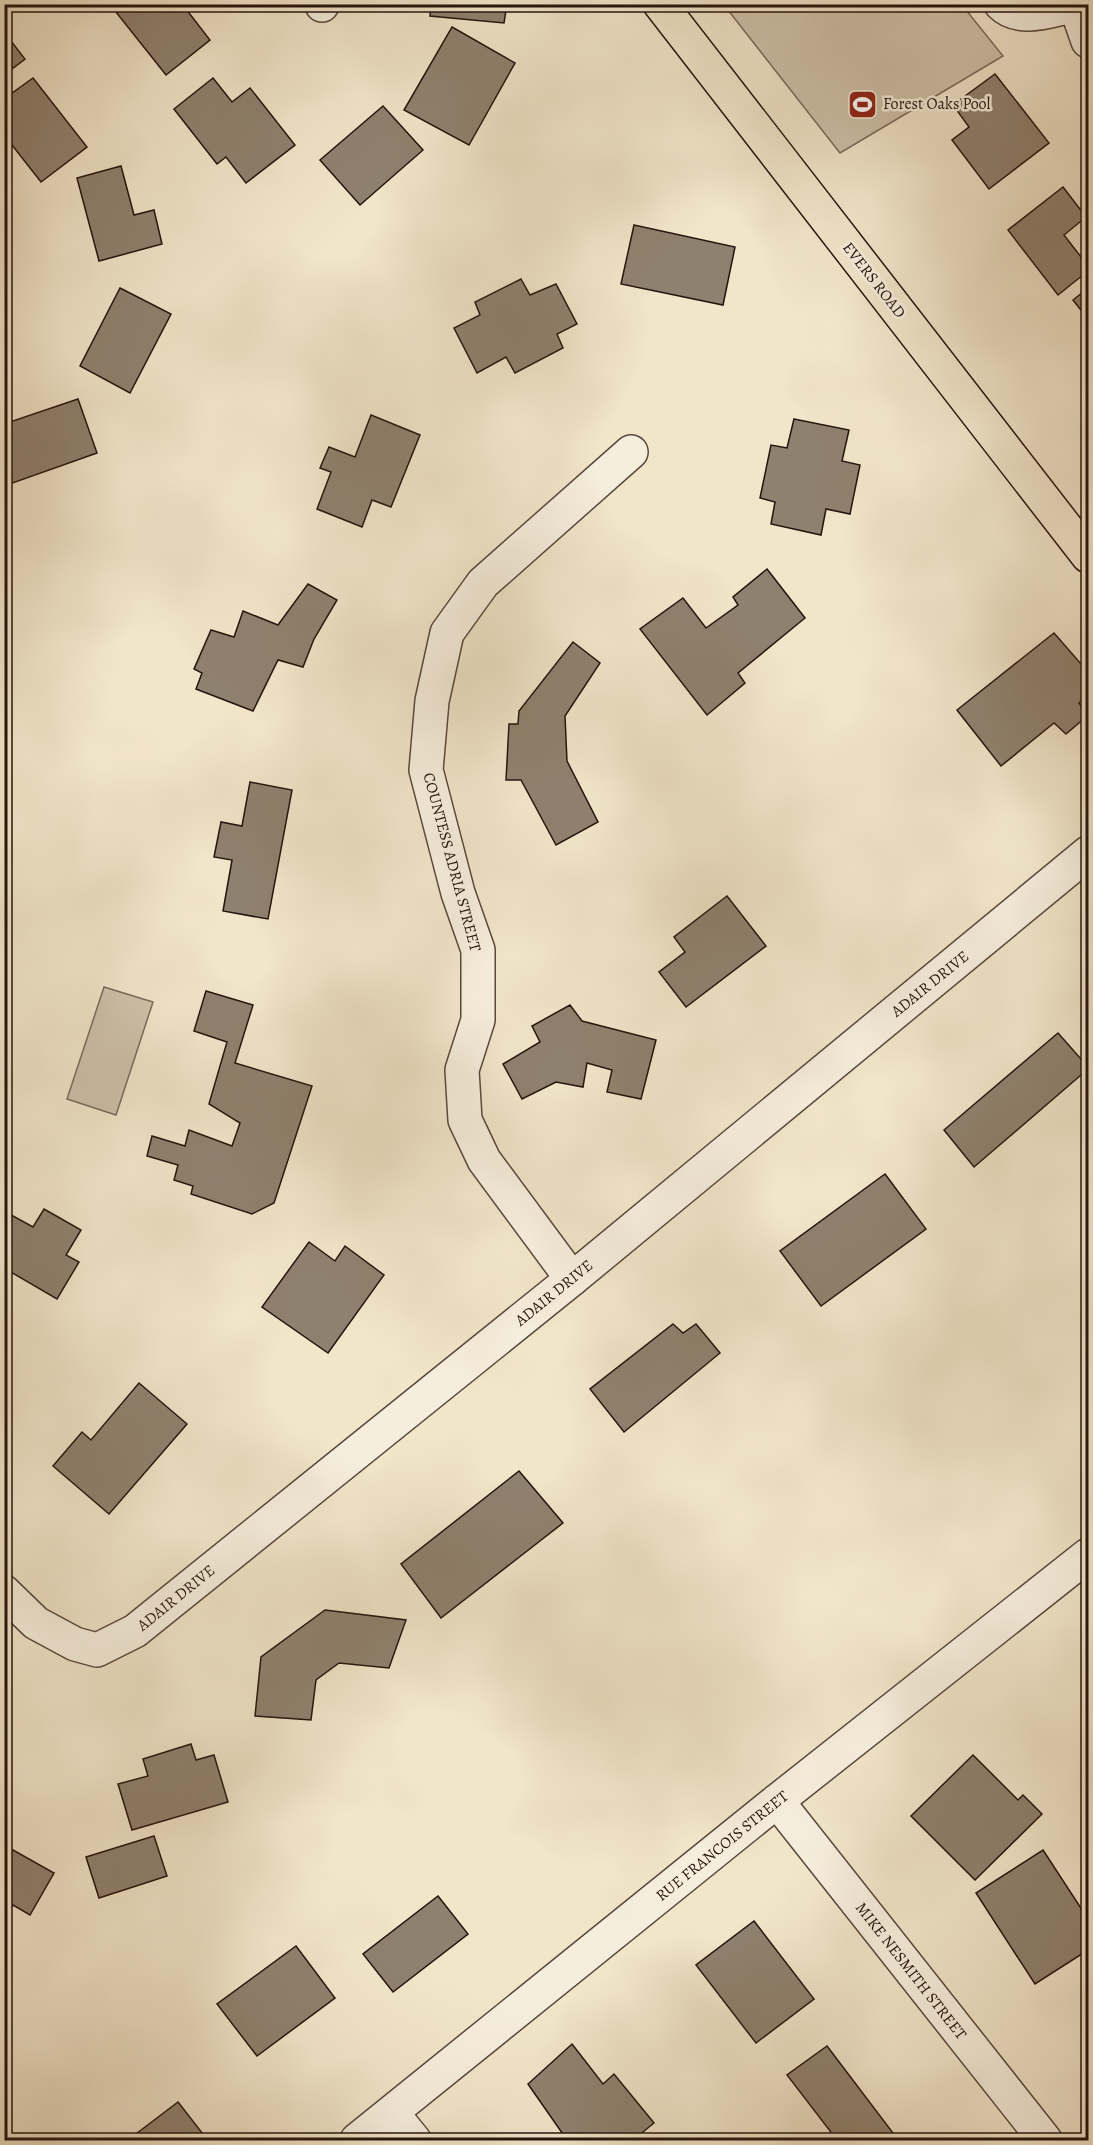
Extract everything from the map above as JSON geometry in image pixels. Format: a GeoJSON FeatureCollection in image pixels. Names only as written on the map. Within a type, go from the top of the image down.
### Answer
{"type":"FeatureCollection","features":[{"type":"Feature","properties":{"kind":"main road","name":"EVERS ROAD"},"geometry":{"type":"LineString","coordinates":[[660,4],[1089,556]]}},
{"type":"Feature","properties":{"kind":"street"},"geometry":{"type":"LineString","coordinates":[[1001,4],[1009,13],[1027,15],[1076,5],[1089,41]]}},
{"type":"Feature","properties":{"kind":"street","name":"COUNTESS ADRIA STREET"},"geometry":{"type":"LineString","coordinates":[[572,1279],[484,1160],[465,1120],[462,1070],[478,1020],[478,950],[458,893],[426,770],[432,701],[447,633],[483,583],[631,452]]}},
{"type":"Feature","properties":{"kind":"street","name":"ADAIR DRIVE"},"geometry":{"type":"LineString","coordinates":[[4,1592],[36,1623],[75,1644],[97,1650],[135,1631],[572,1279],[1089,853]]}},
{"type":"Feature","properties":{"kind":"street","name":"RUE FRANCOIS STREET"},"geometry":{"type":"LineString","coordinates":[[357,2140],[777,1802],[1089,1555]]}},
{"type":"Feature","properties":{"kind":"street","name":"MIKE NESMITH STREET"},"geometry":{"type":"LineString","coordinates":[[777,1802],[1045,2140]]}},
{"type":"Feature","properties":{"kind":"street"},"geometry":{"type":"LineString","coordinates":[[392,2113],[414,2140]]}},
{"type":"Feature","properties":{"kind":"shaded area","name":"Forest Oaks Pool"},"geometry":{"type":"Polygon","coordinates":[[[724,5],[962,5],[1003,56],[840,153],[724,5]]]}},
{"type":"Feature","properties":{"kind":"shaded area"},"geometry":{"type":"Polygon","coordinates":[[[104,987],[153,1002],[116,1115],[67,1099],[104,987]]]}},
{"type":"Feature","properties":{"kind":"building"},"geometry":{"type":"Polygon","coordinates":[[[125,4],[192,4],[186,9],[210,40],[166,75],[116,12],[125,4]]]}},
{"type":"Feature","properties":{"kind":"building"},"geometry":{"type":"Polygon","coordinates":[[[431,4],[507,4],[504,23],[430,16],[431,4]]]}},
{"type":"Feature","properties":{"kind":"building"},"geometry":{"type":"Polygon","coordinates":[[[452,27],[515,63],[469,145],[404,110],[452,27]]]}},
{"type":"Feature","properties":{"kind":"building"},"geometry":{"type":"Polygon","coordinates":[[[4,32],[25,59],[4,75],[4,32]]]}},
{"type":"Feature","properties":{"kind":"building"},"geometry":{"type":"Polygon","coordinates":[[[995,74],[1049,143],[989,189],[952,140],[969,127],[953,105],[995,74]]]}},
{"type":"Feature","properties":{"kind":"building"},"geometry":{"type":"Polygon","coordinates":[[[33,78],[87,147],[41,182],[12,145],[4,151],[4,99],[33,78]]]}},
{"type":"Feature","properties":{"kind":"building"},"geometry":{"type":"Polygon","coordinates":[[[213,78],[232,102],[250,88],[295,145],[246,183],[226,157],[217,164],[174,109],[213,78]]]}},
{"type":"Feature","properties":{"kind":"building"},"geometry":{"type":"Polygon","coordinates":[[[383,106],[423,150],[360,205],[320,160],[383,106]]]}},
{"type":"Feature","properties":{"kind":"building"},"geometry":{"type":"Polygon","coordinates":[[[121,166],[134,215],[154,210],[162,244],[99,261],[77,178],[121,166]]]}},
{"type":"Feature","properties":{"kind":"building"},"geometry":{"type":"Polygon","coordinates":[[[1063,187],[1086,217],[1064,235],[1088,266],[1088,271],[1058,295],[1008,230],[1063,187]]]}},
{"type":"Feature","properties":{"kind":"building"},"geometry":{"type":"Polygon","coordinates":[[[634,225],[735,247],[723,305],[621,284],[634,225]]]}},
{"type":"Feature","properties":{"kind":"building"},"geometry":{"type":"Polygon","coordinates":[[[521,279],[530,295],[556,284],[577,324],[557,334],[563,348],[515,373],[506,357],[477,373],[454,328],[480,315],[475,302],[521,279]]]}},
{"type":"Feature","properties":{"kind":"building"},"geometry":{"type":"Polygon","coordinates":[[[120,288],[171,314],[130,393],[80,366],[120,288]]]}},
{"type":"Feature","properties":{"kind":"building"},"geometry":{"type":"Polygon","coordinates":[[[1088,288],[1088,319],[1073,300],[1088,288]]]}},
{"type":"Feature","properties":{"kind":"building"},"geometry":{"type":"Polygon","coordinates":[[[78,399],[97,453],[4,486],[4,424],[78,399]]]}},
{"type":"Feature","properties":{"kind":"building"},"geometry":{"type":"Polygon","coordinates":[[[371,415],[420,435],[391,507],[372,500],[362,527],[317,509],[331,472],[320,468],[329,447],[355,457],[371,415]]]}},
{"type":"Feature","properties":{"kind":"building"},"geometry":{"type":"Polygon","coordinates":[[[794,419],[849,430],[842,461],[860,465],[850,514],[826,509],[821,535],[771,524],[775,502],[760,498],[771,445],[787,448],[794,419]]]}},
{"type":"Feature","properties":{"kind":"building"},"geometry":{"type":"Polygon","coordinates":[[[767,569],[805,618],[738,673],[745,683],[707,715],[640,629],[683,598],[706,628],[738,605],[733,597],[767,569]]]}},
{"type":"Feature","properties":{"kind":"building"},"geometry":{"type":"Polygon","coordinates":[[[308,584],[337,600],[314,639],[303,667],[278,660],[253,711],[196,689],[202,673],[194,669],[211,630],[234,637],[243,611],[278,625],[308,584]]]}},
{"type":"Feature","properties":{"kind":"building"},"geometry":{"type":"Polygon","coordinates":[[[1054,633],[1088,672],[1088,695],[1079,703],[1087,716],[1066,734],[1054,723],[1001,766],[957,710],[1054,633]]]}},
{"type":"Feature","properties":{"kind":"building"},"geometry":{"type":"Polygon","coordinates":[[[573,642],[600,663],[565,716],[567,761],[598,822],[556,845],[521,780],[506,780],[509,724],[518,724],[519,711],[573,642]]]}},
{"type":"Feature","properties":{"kind":"building"},"geometry":{"type":"Polygon","coordinates":[[[250,782],[292,790],[268,919],[223,911],[232,860],[214,857],[221,822],[242,826],[250,782]]]}},
{"type":"Feature","properties":{"kind":"building"},"geometry":{"type":"Polygon","coordinates":[[[727,896],[766,946],[686,1007],[659,972],[685,952],[674,937],[727,896]]]}},
{"type":"Feature","properties":{"kind":"building"},"geometry":{"type":"Polygon","coordinates":[[[206,991],[253,1005],[235,1063],[312,1086],[274,1203],[252,1214],[191,1194],[193,1186],[174,1180],[178,1165],[147,1156],[152,1136],[185,1146],[189,1130],[232,1146],[240,1123],[209,1104],[227,1042],[194,1031],[206,991]]]}},
{"type":"Feature","properties":{"kind":"building"},"geometry":{"type":"Polygon","coordinates":[[[570,1005],[582,1021],[656,1040],[641,1099],[607,1092],[612,1070],[587,1063],[583,1087],[556,1082],[522,1099],[503,1064],[540,1042],[532,1026],[570,1005]]]}},
{"type":"Feature","properties":{"kind":"building"},"geometry":{"type":"Polygon","coordinates":[[[1058,1033],[1088,1069],[974,1167],[944,1130],[1058,1033]]]}},
{"type":"Feature","properties":{"kind":"building"},"geometry":{"type":"Polygon","coordinates":[[[885,1174],[926,1229],[821,1306],[780,1251],[885,1174]]]}},
{"type":"Feature","properties":{"kind":"building"},"geometry":{"type":"Polygon","coordinates":[[[44,1209],[81,1230],[66,1255],[79,1262],[57,1299],[4,1268],[4,1211],[33,1227],[44,1209]]]}},
{"type":"Feature","properties":{"kind":"building"},"geometry":{"type":"Polygon","coordinates":[[[309,1242],[335,1261],[345,1246],[384,1275],[328,1353],[262,1307],[309,1242]]]}},
{"type":"Feature","properties":{"kind":"building"},"geometry":{"type":"Polygon","coordinates":[[[673,1324],[683,1333],[696,1324],[720,1353],[624,1432],[590,1389],[673,1324]]]}},
{"type":"Feature","properties":{"kind":"building"},"geometry":{"type":"Polygon","coordinates":[[[139,1383],[187,1424],[109,1514],[53,1466],[82,1432],[91,1440],[139,1383]]]}},
{"type":"Feature","properties":{"kind":"building"},"geometry":{"type":"Polygon","coordinates":[[[519,1471],[563,1523],[441,1618],[401,1564],[519,1471]]]}},
{"type":"Feature","properties":{"kind":"building"},"geometry":{"type":"Polygon","coordinates":[[[325,1610],[406,1620],[389,1668],[339,1663],[316,1680],[311,1720],[255,1716],[261,1657],[325,1610]]]}},
{"type":"Feature","properties":{"kind":"building"},"geometry":{"type":"Polygon","coordinates":[[[191,1744],[196,1760],[214,1755],[228,1802],[132,1830],[118,1784],[148,1776],[143,1759],[191,1744]]]}},
{"type":"Feature","properties":{"kind":"building"},"geometry":{"type":"Polygon","coordinates":[[[973,1755],[1018,1800],[1023,1795],[1042,1814],[975,1880],[911,1816],[973,1755]]]}},
{"type":"Feature","properties":{"kind":"building"},"geometry":{"type":"Polygon","coordinates":[[[154,1836],[167,1876],[99,1898],[86,1857],[154,1836]]]}},
{"type":"Feature","properties":{"kind":"building"},"geometry":{"type":"Polygon","coordinates":[[[4,1845],[54,1873],[30,1915],[13,1905],[4,1918],[4,1845]]]}},
{"type":"Feature","properties":{"kind":"building"},"geometry":{"type":"Polygon","coordinates":[[[1043,1850],[1088,1919],[1088,1950],[1035,1984],[976,1893],[1043,1850]]]}},
{"type":"Feature","properties":{"kind":"building"},"geometry":{"type":"Polygon","coordinates":[[[438,1896],[468,1934],[393,1992],[363,1954],[438,1896]]]}},
{"type":"Feature","properties":{"kind":"building"},"geometry":{"type":"Polygon","coordinates":[[[754,1921],[814,1999],[756,2043],[696,1965],[754,1921]]]}},
{"type":"Feature","properties":{"kind":"building"},"geometry":{"type":"Polygon","coordinates":[[[296,1946],[335,1998],[257,2056],[217,2004],[296,1946]]]}},
{"type":"Feature","properties":{"kind":"building"},"geometry":{"type":"Polygon","coordinates":[[[572,2044],[603,2084],[614,2074],[654,2123],[633,2140],[567,2140],[528,2084],[572,2044]]]}},
{"type":"Feature","properties":{"kind":"building"},"geometry":{"type":"Polygon","coordinates":[[[827,2046],[896,2137],[891,2140],[837,2140],[787,2075],[827,2046]]]}},
{"type":"Feature","properties":{"kind":"building"},"geometry":{"type":"Polygon","coordinates":[[[178,2102],[203,2134],[195,2140],[128,2140],[178,2102]]]}},
{"type":"Feature","properties":{"kind":"place","name":"Forest Oaks Pool"},"geometry":{"type":"Point","coordinates":[862,104]}}]}
